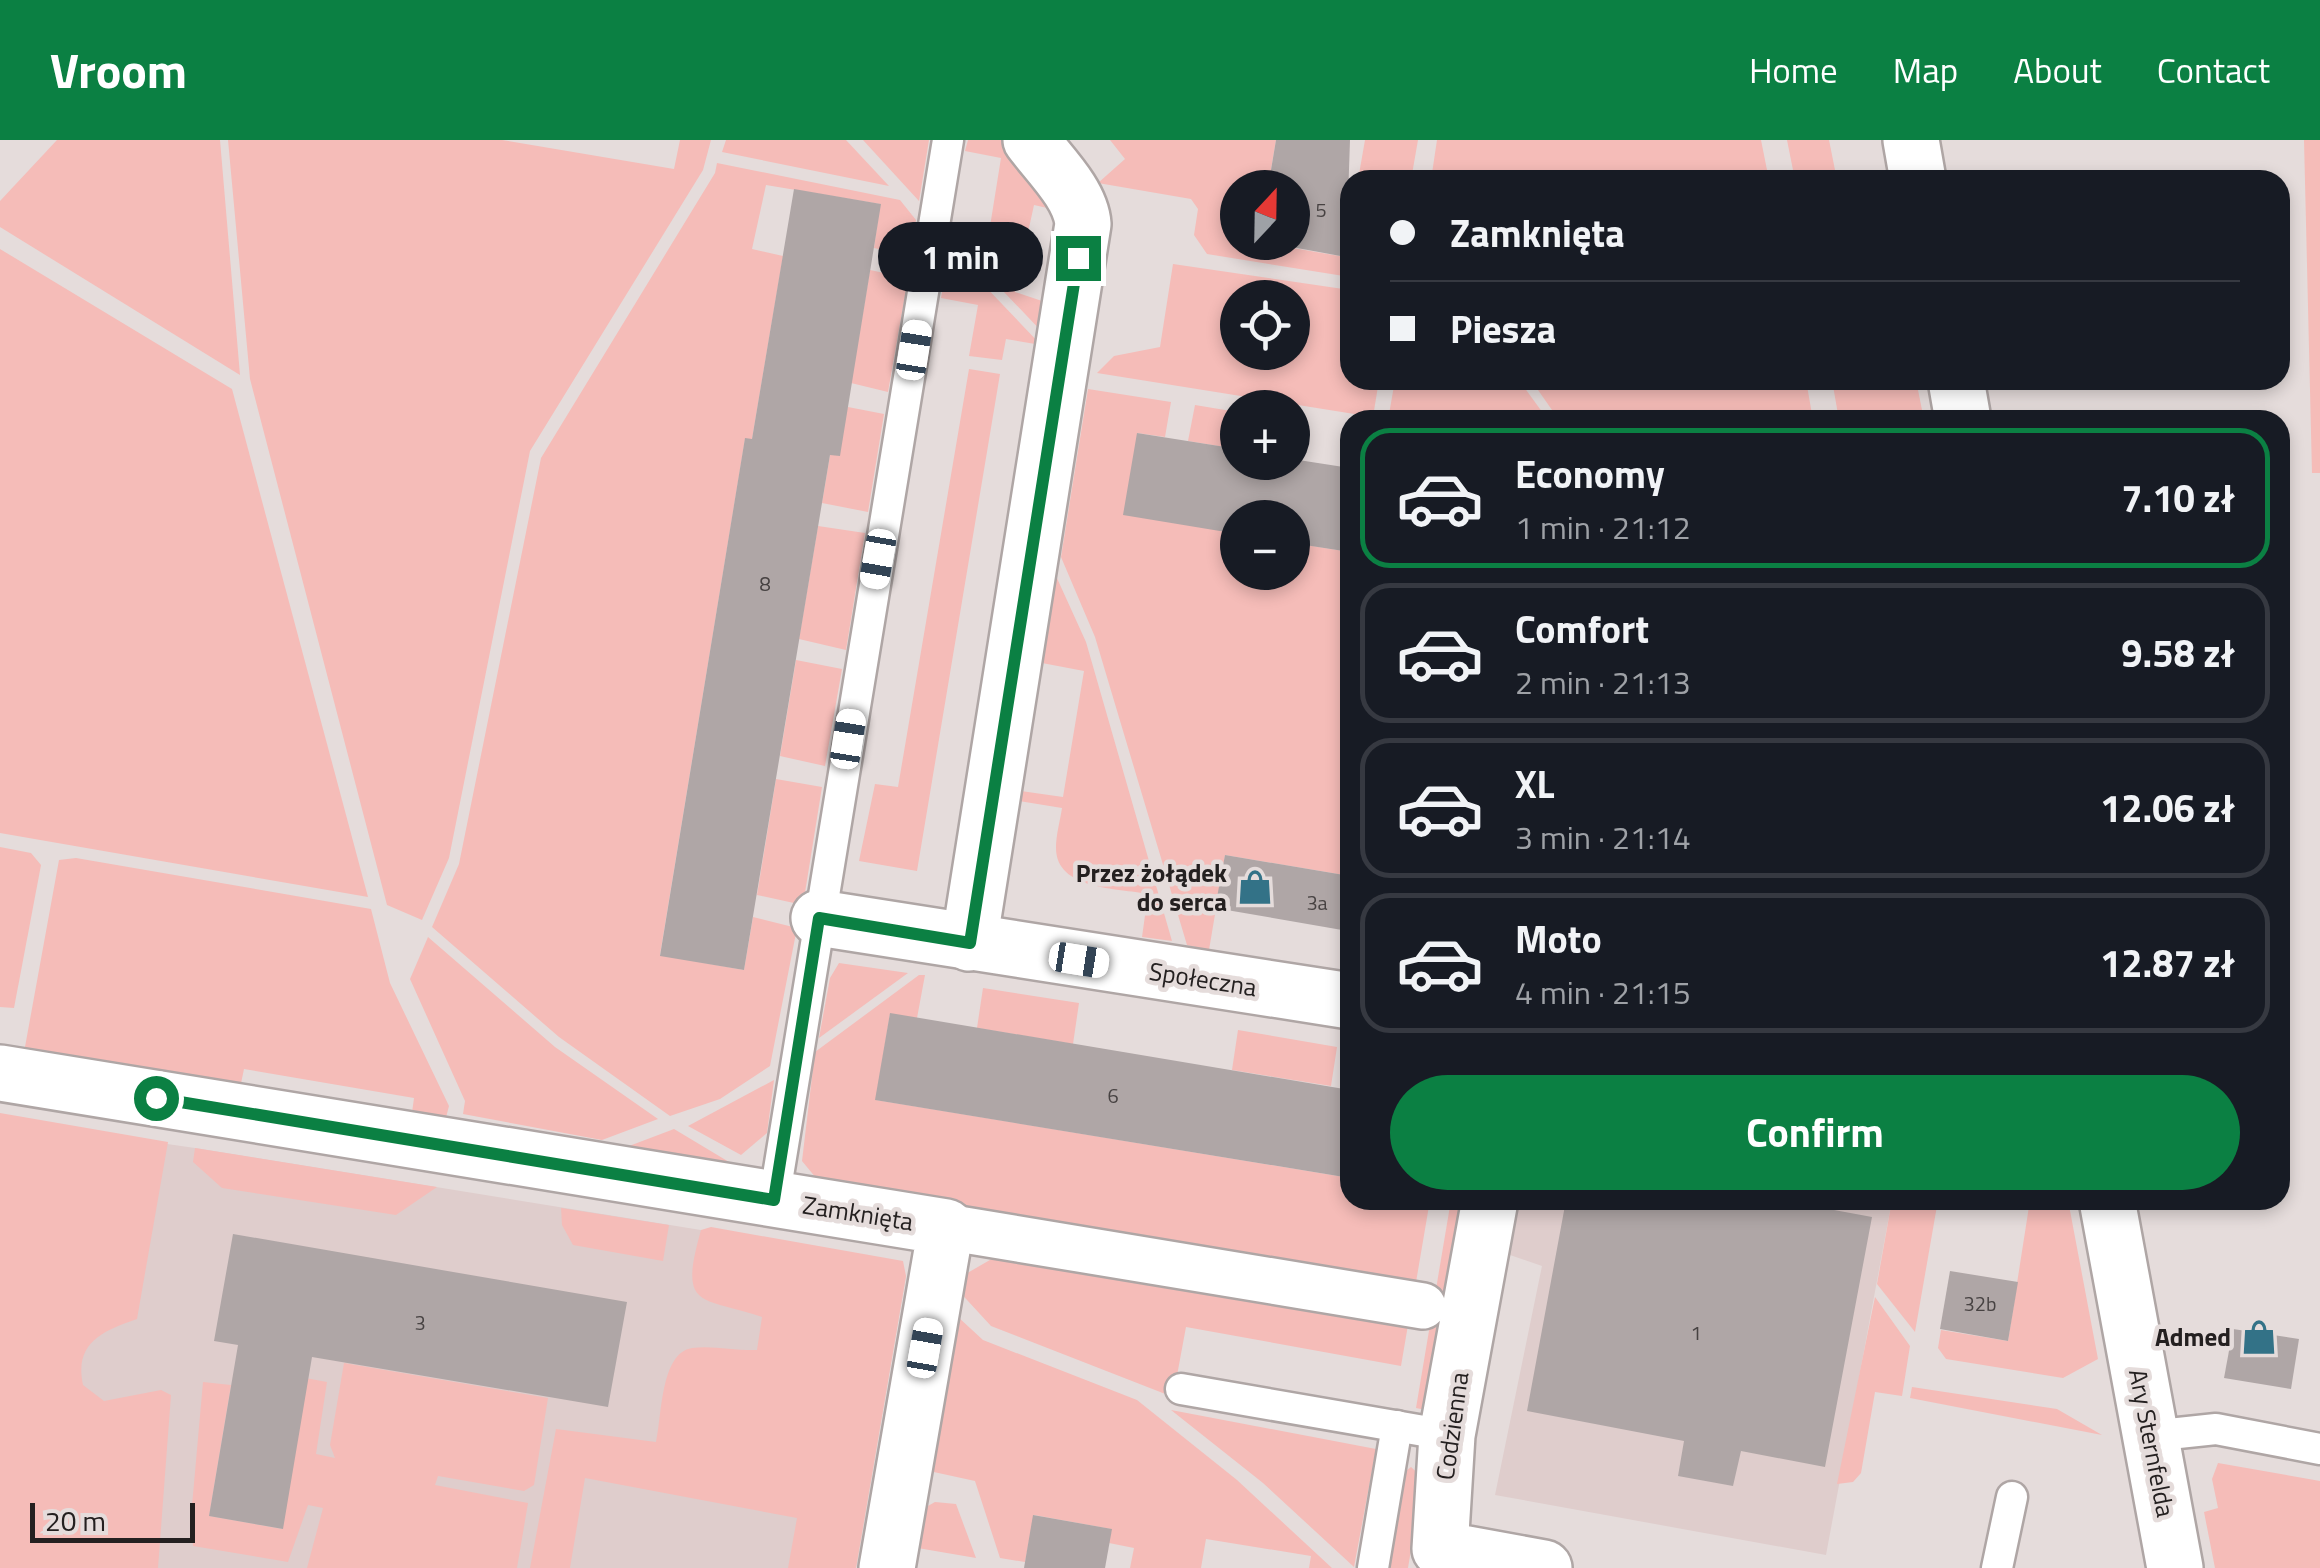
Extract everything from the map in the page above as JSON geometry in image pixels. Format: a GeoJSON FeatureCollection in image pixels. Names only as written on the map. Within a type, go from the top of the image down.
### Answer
{"type":"FeatureCollection","features":[{"type":"Feature","properties":{"kind":"street"},"geometry":{"type":"LineString","coordinates":[[970,943],[1083,224],[1082,212],[1031,140]]}},
{"type":"Feature","properties":{"kind":"street"},"geometry":{"type":"LineString","coordinates":[[1911,140],[1916,170]]}},
{"type":"Feature","properties":{"kind":"street","name":"Społeczna"},"geometry":{"type":"LineString","coordinates":[[819,918],[1340,999]]}},
{"type":"Feature","properties":{"kind":"street","name":"Zamknięta"},"geometry":{"type":"LineString","coordinates":[[6,1074],[1423,1306]]}},
{"type":"Feature","properties":{"kind":"street","name":"Codzienna"},"geometry":{"type":"LineString","coordinates":[[1487,1210],[1422,1430],[1438,1558],[1544,1568]]}},
{"type":"Feature","properties":{"kind":"street","name":"Ary Sternfelda"},"geometry":{"type":"LineString","coordinates":[[2109,1210],[2175,1568]]}},
{"type":"Feature","properties":{"kind":"street","name":"Zamknięta"},"geometry":{"type":"LineString","coordinates":[[887,1568],[946,1227]]}},
{"type":"Feature","properties":{"kind":"lane"},"geometry":{"type":"LineString","coordinates":[[774,1200],[948,140]]}},
{"type":"Feature","properties":{"kind":"lane"},"geometry":{"type":"LineString","coordinates":[[1181,1389],[1422,1430],[1373,1568]]}},
{"type":"Feature","properties":{"kind":"lane"},"geometry":{"type":"LineString","coordinates":[[2150,1436],[2216,1429],[2320,1449]]}},
{"type":"Feature","properties":{"kind":"lane"},"geometry":{"type":"LineString","coordinates":[[1997,1568],[2012,1497]]}},
{"type":"Feature","properties":{"kind":"shaded area"},"geometry":{"type":"Polygon","coordinates":[[[57,140],[220,140],[240,375],[0,227],[0,201],[57,140]]]}},
{"type":"Feature","properties":{"kind":"shaded area"},"geometry":{"type":"Polygon","coordinates":[[[228,140],[502,140],[674,169],[680,140],[711,140],[703,170],[530,451],[449,858],[422,920],[387,905],[250,379],[228,140]]]}},
{"type":"Feature","properties":{"kind":"shaded area"},"geometry":{"type":"Polygon","coordinates":[[[726,140],[846,140],[889,186],[722,152],[726,140]]]}},
{"type":"Feature","properties":{"kind":"shaded area"},"geometry":{"type":"Polygon","coordinates":[[[863,140],[929,140],[919,201],[863,140]]]}},
{"type":"Feature","properties":{"kind":"shaded area"},"geometry":{"type":"Polygon","coordinates":[[[968,140],[1008,140],[1065,212],[1034,205],[1015,292],[1051,304],[1046,336],[983,270],[1001,158],[965,151],[968,140]]]}},
{"type":"Feature","properties":{"kind":"shaded area"},"geometry":{"type":"Polygon","coordinates":[[[1110,140],[1276,140],[1271,170],[1220,170],[1220,256],[1207,254],[1194,235],[1198,209],[1191,199],[1098,183],[1125,159],[1110,140]]]}},
{"type":"Feature","properties":{"kind":"shaded area"},"geometry":{"type":"Polygon","coordinates":[[[1365,140],[1418,140],[1413,170],[1360,170],[1365,140]]]}},
{"type":"Feature","properties":{"kind":"shaded area"},"geometry":{"type":"Polygon","coordinates":[[[1437,140],[1761,140],[1767,170],[1432,170],[1437,140]]]}},
{"type":"Feature","properties":{"kind":"shaded area"},"geometry":{"type":"Polygon","coordinates":[[[1787,140],[1829,140],[1835,170],[1793,170],[1787,140]]]}},
{"type":"Feature","properties":{"kind":"shaded area"},"geometry":{"type":"Polygon","coordinates":[[[2304,140],[2320,140],[2320,473],[2312,473],[2304,140]]]}},
{"type":"Feature","properties":{"kind":"shaded area"},"geometry":{"type":"Polygon","coordinates":[[[717,163],[900,200],[916,220],[910,256],[874,248],[880,204],[766,185],[752,249],[783,256],[752,439],[745,439],[660,955],[744,970],[753,917],[797,928],[770,1066],[720,1099],[670,1116],[559,1037],[432,927],[459,864],[541,458],[715,173],[717,163]]]}},
{"type":"Feature","properties":{"kind":"shaded area"},"geometry":{"type":"Polygon","coordinates":[[[0,249],[232,389],[368,897],[0,833],[0,249]]]}},
{"type":"Feature","properties":{"kind":"shaded area"},"geometry":{"type":"Polygon","coordinates":[[[1310,251],[1340,256],[1340,275],[1244,260],[1310,260],[1310,251]]]}},
{"type":"Feature","properties":{"kind":"shaded area"},"geometry":{"type":"Polygon","coordinates":[[[1173,264],[1282,280],[1220,280],[1220,370],[1310,370],[1310,284],[1340,289],[1340,390],[1377,390],[1374,410],[1340,412],[1310,407],[1310,390],[1220,393],[1097,373],[1114,356],[1160,347],[1173,264]]]}},
{"type":"Feature","properties":{"kind":"shaded area"},"geometry":{"type":"Polygon","coordinates":[[[870,270],[908,278],[888,392],[851,383],[870,270]]]}},
{"type":"Feature","properties":{"kind":"shaded area"},"geometry":{"type":"Polygon","coordinates":[[[981,282],[1041,345],[1006,339],[1002,360],[969,356],[978,305],[941,298],[943,286],[979,291],[981,282]]]}},
{"type":"Feature","properties":{"kind":"shaded area"},"geometry":{"type":"Polygon","coordinates":[[[969,369],[1000,374],[917,871],[859,861],[875,784],[898,787],[969,369]]]}},
{"type":"Feature","properties":{"kind":"shaded area"},"geometry":{"type":"Polygon","coordinates":[[[1088,389],[1171,402],[1165,437],[1137,433],[1220,517],[1220,590],[1310,590],[1310,546],[1340,550],[1340,874],[1225,855],[1209,950],[1187,945],[1095,637],[1061,557],[1088,389]]]}},
{"type":"Feature","properties":{"kind":"shaded area"},"geometry":{"type":"Polygon","coordinates":[[[1393,390],[1526,390],[1541,410],[1390,410],[1393,390]]]}},
{"type":"Feature","properties":{"kind":"shaded area"},"geometry":{"type":"Polygon","coordinates":[[[1538,390],[1808,390],[1811,410],[1552,410],[1538,390]]]}},
{"type":"Feature","properties":{"kind":"shaded area"},"geometry":{"type":"Polygon","coordinates":[[[1834,390],[1918,390],[1922,410],[1837,410],[1834,390]]]}},
{"type":"Feature","properties":{"kind":"shaded area"},"geometry":{"type":"Polygon","coordinates":[[[1195,405],[1220,409],[1220,446],[1188,441],[1195,405]]]}},
{"type":"Feature","properties":{"kind":"shaded area"},"geometry":{"type":"Polygon","coordinates":[[[848,407],[884,414],[868,512],[822,503],[830,455],[848,407]]]}},
{"type":"Feature","properties":{"kind":"shaded area"},"geometry":{"type":"Polygon","coordinates":[[[818,526],[865,533],[846,650],[799,639],[818,526]]]}},
{"type":"Feature","properties":{"kind":"shaded area"},"geometry":{"type":"Polygon","coordinates":[[[1056,576],[1086,642],[1172,941],[1142,937],[1148,894],[1091,884],[1066,872],[1056,848],[1062,808],[1019,801],[1021,791],[1063,797],[1084,671],[1042,663],[1056,576]]]}},
{"type":"Feature","properties":{"kind":"shaded area"},"geometry":{"type":"Polygon","coordinates":[[[796,660],[842,669],[825,766],[780,756],[796,660]]]}},
{"type":"Feature","properties":{"kind":"shaded area"},"geometry":{"type":"Polygon","coordinates":[[[776,779],[822,787],[803,905],[757,895],[776,779]]]}},
{"type":"Feature","properties":{"kind":"shaded area"},"geometry":{"type":"Polygon","coordinates":[[[0,847],[31,853],[41,865],[14,1008],[0,1007],[0,847]]]}},
{"type":"Feature","properties":{"kind":"shaded area"},"geometry":{"type":"Polygon","coordinates":[[[76,858],[371,909],[390,983],[449,1106],[444,1125],[411,1120],[414,1098],[244,1069],[239,1093],[23,1058],[59,860],[76,858]]]}},
{"type":"Feature","properties":{"kind":"shaded area"},"geometry":{"type":"Polygon","coordinates":[[[428,937],[555,1047],[658,1119],[602,1140],[463,1114],[465,1101],[410,979],[428,937]]]}},
{"type":"Feature","properties":{"kind":"shaded area"},"geometry":{"type":"Polygon","coordinates":[[[839,963],[908,973],[819,1038],[830,978],[839,963]]]}},
{"type":"Feature","properties":{"kind":"shaded area"},"geometry":{"type":"Polygon","coordinates":[[[919,975],[925,975],[917,1018],[890,1014],[876,1100],[1340,1176],[1340,1210],[1428,1210],[1415,1288],[821,1184],[802,1161],[815,1052],[919,975]]]}},
{"type":"Feature","properties":{"kind":"shaded area"},"geometry":{"type":"Polygon","coordinates":[[[983,988],[1079,1003],[1073,1044],[977,1028],[983,988]]]}},
{"type":"Feature","properties":{"kind":"shaded area"},"geometry":{"type":"Polygon","coordinates":[[[1238,1030],[1337,1047],[1331,1086],[1232,1070],[1238,1030]]]}},
{"type":"Feature","properties":{"kind":"shaded area"},"geometry":{"type":"Polygon","coordinates":[[[774,1080],[767,1133],[741,1155],[688,1126],[774,1080]]]}},
{"type":"Feature","properties":{"kind":"shaded area"},"geometry":{"type":"Polygon","coordinates":[[[0,1113],[168,1142],[137,1319],[94,1341],[87,1349],[81,1371],[83,1385],[104,1401],[161,1390],[171,1395],[158,1568],[0,1568],[0,1113]]]}},
{"type":"Feature","properties":{"kind":"shaded area"},"geometry":{"type":"Polygon","coordinates":[[[0,1120],[898,1262],[906,1276],[856,1568],[0,1568],[0,1120]]]}},
{"type":"Feature","properties":{"kind":"shaded area"},"geometry":{"type":"Polygon","coordinates":[[[674,1129],[729,1162],[713,1171],[608,1154],[674,1129]]]}},
{"type":"Feature","properties":{"kind":"shaded area"},"geometry":{"type":"Polygon","coordinates":[[[195,1148],[437,1187],[396,1215],[222,1188],[193,1162],[195,1148]]]}},
{"type":"Feature","properties":{"kind":"shaded area"},"geometry":{"type":"Polygon","coordinates":[[[561,1208],[669,1225],[663,1261],[573,1245],[562,1225],[561,1208]]]}},
{"type":"Feature","properties":{"kind":"shaded area"},"geometry":{"type":"Polygon","coordinates":[[[1449,1210],[1469,1210],[1430,1411],[1416,1408],[1449,1210]]]}},
{"type":"Feature","properties":{"kind":"shaded area"},"geometry":{"type":"Polygon","coordinates":[[[1512,1210],[1890,1210],[1826,1555],[1495,1495],[1542,1266],[1507,1254],[1512,1210]]]}},
{"type":"Feature","properties":{"kind":"shaded area"},"geometry":{"type":"Polygon","coordinates":[[[1890,1210],[1936,1210],[1915,1332],[1877,1284],[1890,1210]]]}},
{"type":"Feature","properties":{"kind":"shaded area"},"geometry":{"type":"Polygon","coordinates":[[[2028,1210],[2070,1210],[2098,1359],[2063,1378],[1946,1359],[1938,1348],[1941,1330],[2008,1341],[2028,1210]]]}},
{"type":"Feature","properties":{"kind":"shaded area"},"geometry":{"type":"Polygon","coordinates":[[[711,1227],[903,1261],[906,1276],[856,1568],[788,1568],[797,1518],[585,1478],[570,1568],[530,1568],[556,1429],[656,1442],[668,1374],[682,1352],[700,1347],[757,1350],[762,1317],[710,1302],[694,1288],[692,1275],[701,1230],[711,1227]]]}},
{"type":"Feature","properties":{"kind":"shaded area"},"geometry":{"type":"Polygon","coordinates":[[[1002,1253],[1408,1325],[1401,1366],[1186,1327],[1173,1397],[991,1326],[956,1288],[957,1279],[1002,1253]]]}},
{"type":"Feature","properties":{"kind":"shaded area"},"geometry":{"type":"Polygon","coordinates":[[[1875,1297],[1910,1346],[1902,1396],[1875,1392],[1861,1473],[1853,1482],[1837,1484],[1875,1297]]]}},
{"type":"Feature","properties":{"kind":"shaded area"},"geometry":{"type":"Polygon","coordinates":[[[945,1305],[983,1340],[1137,1400],[1237,1480],[1332,1568],[1309,1568],[1311,1556],[1206,1539],[1201,1568],[1130,1568],[1134,1548],[1109,1543],[1111,1529],[1034,1515],[1025,1562],[1000,1558],[975,1481],[920,1469],[945,1305]]]}},
{"type":"Feature","properties":{"kind":"shaded area"},"geometry":{"type":"Polygon","coordinates":[[[344,1363],[548,1398],[534,1485],[524,1491],[438,1476],[435,1485],[528,1503],[517,1568],[307,1568],[323,1508],[308,1505],[288,1562],[193,1546],[191,1517],[203,1382],[231,1385],[209,1516],[282,1529],[300,1377],[327,1382],[316,1454],[335,1458],[330,1445],[344,1363]]]}},
{"type":"Feature","properties":{"kind":"shaded area"},"geometry":{"type":"Polygon","coordinates":[[[1912,1387],[2057,1409],[2102,1435],[1910,1398],[1912,1387]]]}},
{"type":"Feature","properties":{"kind":"shaded area"},"geometry":{"type":"Polygon","coordinates":[[[1171,1410],[1376,1449],[1354,1567],[1263,1483],[1171,1410]]]}},
{"type":"Feature","properties":{"kind":"shaded area"},"geometry":{"type":"Polygon","coordinates":[[[2218,1463],[2320,1481],[2320,1568],[2215,1568],[2204,1512],[2218,1508],[2212,1479],[2218,1463]]]}},
{"type":"Feature","properties":{"kind":"shaded area"},"geometry":{"type":"Polygon","coordinates":[[[1411,1467],[1423,1478],[1408,1568],[1389,1568],[1406,1471],[1411,1467]]]}},
{"type":"Feature","properties":{"kind":"shaded area"},"geometry":{"type":"Polygon","coordinates":[[[935,1502],[956,1504],[976,1558],[906,1546],[910,1516],[935,1502]]]}},
{"type":"Feature","properties":{"kind":"building"},"geometry":{"type":"Polygon","coordinates":[[[1276,140],[1350,140],[1349,170],[1340,170],[1340,256],[1310,250],[1310,170],[1271,170],[1276,140]]]}},
{"type":"Feature","properties":{"kind":"building"},"geometry":{"type":"Polygon","coordinates":[[[794,189],[881,204],[840,456],[830,455],[744,970],[660,956],[745,438],[752,439],[794,189]]]}},
{"type":"Feature","properties":{"kind":"building"},"geometry":{"type":"Polygon","coordinates":[[[1137,433],[1220,446],[1220,480],[1310,480],[1310,462],[1340,466],[1340,550],[1310,546],[1310,500],[1220,500],[1220,531],[1123,515],[1137,433]]]}},
{"type":"Feature","properties":{"kind":"building"},"geometry":{"type":"Polygon","coordinates":[[[1225,855],[1340,874],[1340,930],[1215,908],[1225,855]]]}},
{"type":"Feature","properties":{"kind":"building"},"geometry":{"type":"Polygon","coordinates":[[[890,1013],[1340,1088],[1340,1176],[875,1100],[890,1013]]]}},
{"type":"Feature","properties":{"kind":"building"},"geometry":{"type":"Polygon","coordinates":[[[1564,1210],[1834,1210],[1872,1217],[1825,1467],[1741,1451],[1733,1486],[1678,1476],[1684,1441],[1527,1411],[1564,1210]]]}},
{"type":"Feature","properties":{"kind":"building"},"geometry":{"type":"Polygon","coordinates":[[[233,1234],[627,1302],[608,1407],[312,1357],[283,1529],[209,1516],[238,1345],[214,1341],[233,1234]]]}},
{"type":"Feature","properties":{"kind":"building"},"geometry":{"type":"Polygon","coordinates":[[[1950,1271],[2018,1282],[2008,1341],[1940,1329],[1950,1271]]]}},
{"type":"Feature","properties":{"kind":"building","name":"Admed"},"geometry":{"type":"Polygon","coordinates":[[[2233,1329],[2299,1339],[2291,1389],[2224,1378],[2233,1329]]]}},
{"type":"Feature","properties":{"kind":"building"},"geometry":{"type":"Polygon","coordinates":[[[1033,1515],[1112,1529],[1105,1568],[1024,1568],[1033,1515]]]}},
{"type":"Feature","properties":{"kind":"place","name":"Przez żołądek do serca"},"geometry":{"type":"Point","coordinates":[1255,887]}},
{"type":"Feature","properties":{"kind":"place","name":"Admed"},"geometry":{"type":"Point","coordinates":[2259,1337]}},
{"type":"Feature","properties":{"kind":"route"},"geometry":{"type":"LineString","coordinates":[[156,1098],[774,1200],[814,972],[819,918],[970,943],[1078,258]]}}]}
